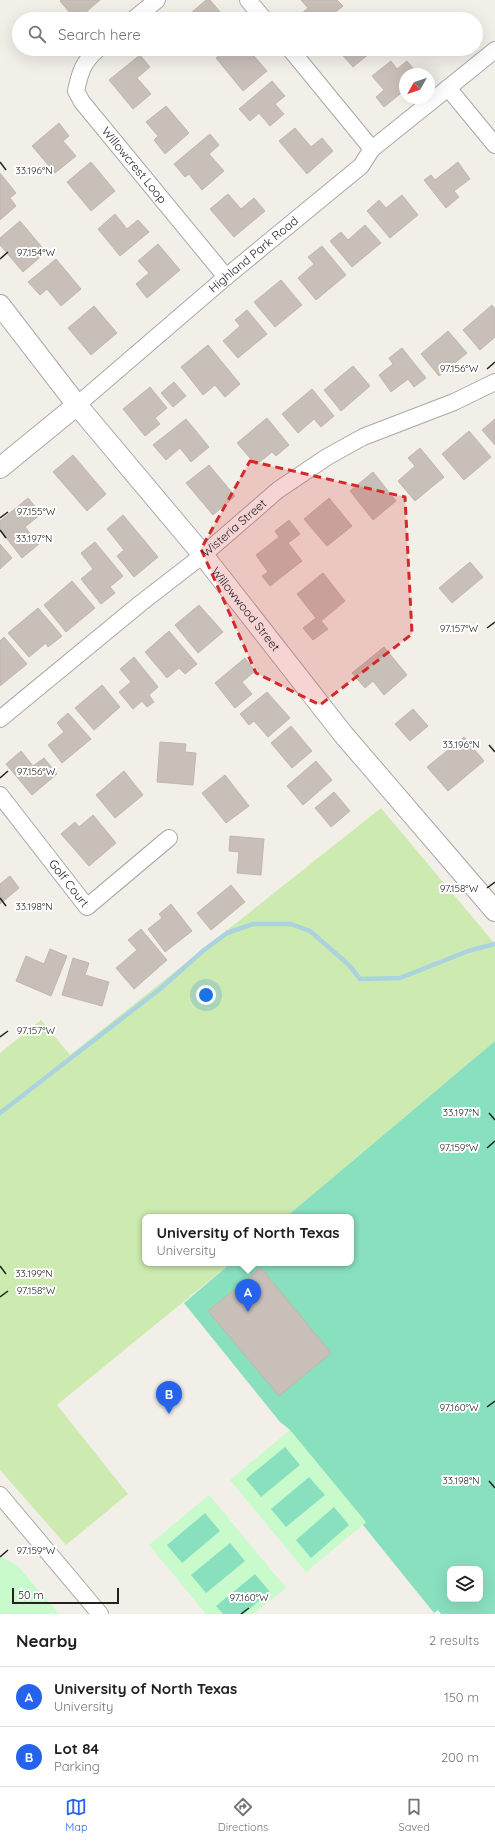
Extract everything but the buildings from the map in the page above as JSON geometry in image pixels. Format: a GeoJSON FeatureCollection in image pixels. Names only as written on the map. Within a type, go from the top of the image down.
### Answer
{"type":"FeatureCollection","features":[{"type":"Feature","properties":{"kind":"street"},"geometry":{"type":"LineString","coordinates":[[142,12],[157,0]]}},
{"type":"Feature","properties":{"kind":"street"},"geometry":{"type":"LineString","coordinates":[[248,0],[258,12]]}},
{"type":"Feature","properties":{"kind":"street","name":"Highland Park Road"},"geometry":{"type":"LineString","coordinates":[[0,468],[77,405],[226,277],[361,166],[372,149],[495,50]]}},
{"type":"Feature","properties":{"kind":"street","name":"Willowcrest Loop"},"geometry":{"type":"LineString","coordinates":[[90,56],[80,73],[76,91],[87,108],[226,277]]}},
{"type":"Feature","properties":{"kind":"street"},"geometry":{"type":"LineString","coordinates":[[296,56],[372,149]]}},
{"type":"Feature","properties":{"kind":"street"},"geometry":{"type":"LineString","coordinates":[[448,88],[495,145]]}},
{"type":"Feature","properties":{"kind":"street","name":"Willowwood Street"},"geometry":{"type":"LineString","coordinates":[[0,305],[77,405],[203,555],[343,734],[495,911]]}},
{"type":"Feature","properties":{"kind":"street","name":"Wisteria Street"},"geometry":{"type":"LineString","coordinates":[[0,719],[141,602],[203,555],[278,490],[327,457],[363,437],[454,402],[495,382]]}},
{"type":"Feature","properties":{"kind":"street","name":"Golf Court"},"geometry":{"type":"LineString","coordinates":[[0,795],[87,907],[169,838]]}},
{"type":"Feature","properties":{"kind":"street"},"geometry":{"type":"LineString","coordinates":[[0,1495],[100,1614]]}},
{"type":"Feature","properties":{"kind":"highlighted area"},"geometry":{"type":"Polygon","coordinates":[[[250,461],[405,497],[412,634],[320,705],[256,673],[201,549],[250,461]]]}},
{"type":"Feature","properties":{"kind":"green space"},"geometry":{"type":"Polygon","coordinates":[[[381,808],[495,944],[495,1041],[290,1214],[142,1214],[142,1266],[227,1266],[57,1405],[128,1494],[66,1545],[0,1470],[0,1053],[41,1020],[70,1055],[381,808]]]}},
{"type":"Feature","properties":{"kind":"green space"},"geometry":{"type":"Polygon","coordinates":[[[495,1041],[495,1614],[441,1614],[438,1610],[434,1613],[363,1525],[366,1522],[290,1430],[280,1422],[184,1303],[227,1266],[354,1266],[354,1214],[290,1214],[495,1041]]]}},
{"type":"Feature","properties":{"kind":"green space"},"geometry":{"type":"Polygon","coordinates":[[[290,1430],[366,1522],[306,1572],[230,1480],[290,1430]]]}},
{"type":"Feature","properties":{"kind":"green space"},"geometry":{"type":"Polygon","coordinates":[[[285,1447],[300,1465],[261,1497],[246,1479],[285,1447]]]}},
{"type":"Feature","properties":{"kind":"green space"},"geometry":{"type":"Polygon","coordinates":[[[309,1477],[325,1495],[286,1527],[271,1509],[309,1477]]]}},
{"type":"Feature","properties":{"kind":"green space"},"geometry":{"type":"Polygon","coordinates":[[[209,1495],[286,1588],[253,1614],[206,1614],[149,1545],[209,1495]]]}},
{"type":"Feature","properties":{"kind":"green space"},"geometry":{"type":"Polygon","coordinates":[[[334,1507],[349,1525],[311,1558],[296,1540],[334,1507]]]}},
{"type":"Feature","properties":{"kind":"green space"},"geometry":{"type":"Polygon","coordinates":[[[205,1513],[220,1531],[182,1563],[167,1545],[205,1513]]]}},
{"type":"Feature","properties":{"kind":"green space"},"geometry":{"type":"Polygon","coordinates":[[[230,1543],[245,1561],[206,1593],[191,1575],[230,1543]]]}},
{"type":"Feature","properties":{"kind":"green space"},"geometry":{"type":"Polygon","coordinates":[[[0,1556],[18,1566],[59,1614],[0,1614],[0,1556]]]}},
{"type":"Feature","properties":{"kind":"green space"},"geometry":{"type":"Polygon","coordinates":[[[255,1574],[270,1592],[243,1614],[223,1614],[216,1606],[255,1574]]]}},
{"type":"Feature","properties":{"kind":"waterway"},"geometry":{"type":"LineString","coordinates":[[0,1113],[160,989],[204,950],[227,933],[253,924],[291,924],[310,931],[349,965],[360,979],[400,978],[468,951],[495,944]]}},
{"type":"Feature","properties":{"kind":"place","name":"University of North Texas"},"geometry":{"type":"Point","coordinates":[248,1312]}},
{"type":"Feature","properties":{"kind":"place","name":"Lot 84"},"geometry":{"type":"Point","coordinates":[169,1414]}}]}
